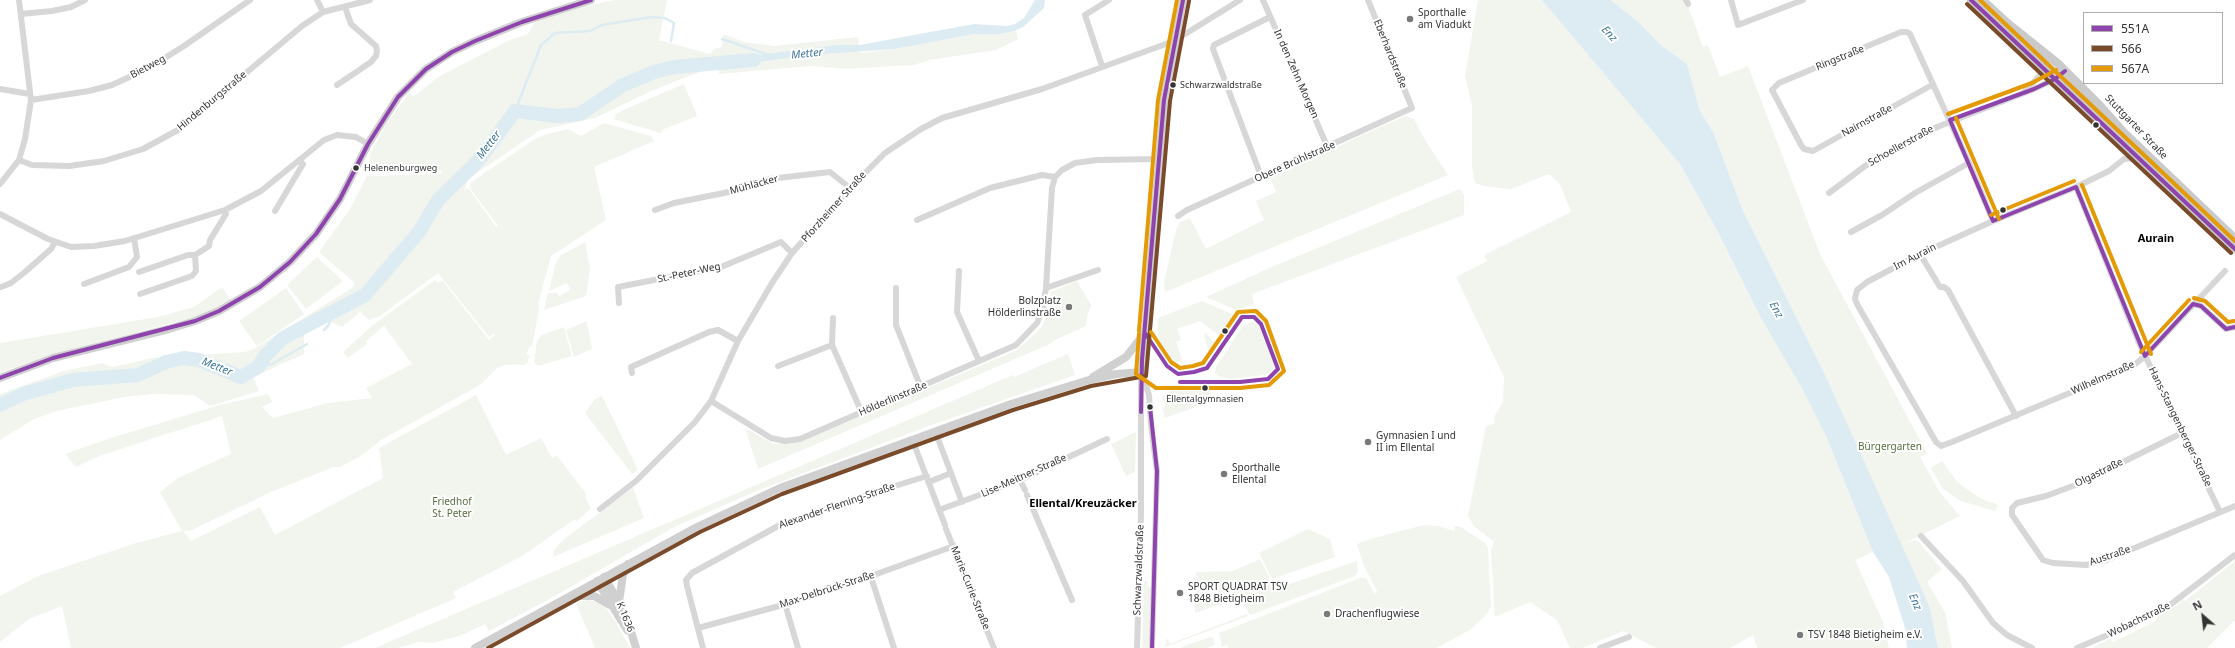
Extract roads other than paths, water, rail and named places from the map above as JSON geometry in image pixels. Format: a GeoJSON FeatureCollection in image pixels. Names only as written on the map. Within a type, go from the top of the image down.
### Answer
{"type":"FeatureCollection","features":[{"type":"Feature","properties":{"kind":"main road"},"geometry":{"type":"LineString","coordinates":[[0,378],[53,358],[195,321],[219,311],[260,287],[290,262],[316,234],[340,199],[368,144],[398,97],[429,67],[452,52],[522,22],[591,0]]}},
{"type":"Feature","properties":{"kind":"main road","name":"Schwarzwaldstraße"},"geometry":{"type":"LineString","coordinates":[[1142,372],[1164,100],[1183,0]]}},
{"type":"Feature","properties":{"kind":"main road","name":"Stuttgarter Straße"},"geometry":{"type":"LineString","coordinates":[[1971,0],[2235,249]]}},
{"type":"Feature","properties":{"kind":"main road","name":"Stuttgarter Straße"},"geometry":{"type":"LineString","coordinates":[[1982,0],[2045,52],[2099,104],[2124,133],[2235,239]]}},
{"type":"Feature","properties":{"kind":"main road"},"geometry":{"type":"LineString","coordinates":[[1088,380],[1126,356],[1145,333]]}},
{"type":"Feature","properties":{"kind":"main road"},"geometry":{"type":"LineString","coordinates":[[475,648],[710,520],[767,493],[1011,404],[1088,380],[1116,374],[1142,372]]}},
{"type":"Feature","properties":{"kind":"main road"},"geometry":{"type":"LineString","coordinates":[[619,602],[623,575],[629,563]]}},
{"type":"Feature","properties":{"kind":"main road","name":"K 1636"},"geometry":{"type":"LineString","coordinates":[[604,577],[619,602],[634,644]]}},
{"type":"Feature","properties":{"kind":"main road","name":"K 1636"},"geometry":{"type":"LineString","coordinates":[[597,581],[634,644]]}},
{"type":"Feature","properties":{"kind":"main road"},"geometry":{"type":"LineString","coordinates":[[572,596],[594,596],[611,606]]}},
{"type":"Feature","properties":{"kind":"street"},"geometry":{"type":"LineString","coordinates":[[0,184],[19,160],[25,139],[31,97],[19,0]]}},
{"type":"Feature","properties":{"kind":"street"},"geometry":{"type":"LineString","coordinates":[[21,14],[52,11],[71,7],[85,0]]}},
{"type":"Feature","properties":{"kind":"street","name":"Bietweg"},"geometry":{"type":"LineString","coordinates":[[0,89],[31,97],[89,91],[112,85],[147,69],[184,46],[250,0]]}},
{"type":"Feature","properties":{"kind":"street"},"geometry":{"type":"LineString","coordinates":[[317,0],[323,12]]}},
{"type":"Feature","properties":{"kind":"street","name":"Hindenburgstraße"},"geometry":{"type":"LineString","coordinates":[[19,160],[32,165],[69,166],[104,160],[143,149],[178,130],[213,102],[268,53],[302,26],[323,12],[370,0]]}},
{"type":"Feature","properties":{"kind":"street"},"geometry":{"type":"LineString","coordinates":[[1102,66],[1085,15],[1109,0]]}},
{"type":"Feature","properties":{"kind":"street","name":"Pforzheimer Straße"},"geometry":{"type":"LineString","coordinates":[[600,509],[636,480],[695,422],[710,401],[738,341],[772,283],[792,253],[850,188],[885,154],[925,126],[958,113],[1042,89],[1174,41],[1240,0]]}},
{"type":"Feature","properties":{"kind":"street","name":"In den Zehn Morgen"},"geometry":{"type":"LineString","coordinates":[[1263,0],[1328,148]]}},
{"type":"Feature","properties":{"kind":"street","name":"Eberhardstraße"},"geometry":{"type":"LineString","coordinates":[[1368,0],[1412,108]]}},
{"type":"Feature","properties":{"kind":"street"},"geometry":{"type":"LineString","coordinates":[[1731,0],[1738,25],[1803,0]]}},
{"type":"Feature","properties":{"kind":"street"},"geometry":{"type":"LineString","coordinates":[[337,86],[371,62],[376,56],[377,51],[376,46],[351,24],[345,7]]}},
{"type":"Feature","properties":{"kind":"street"},"geometry":{"type":"LineString","coordinates":[[1261,176],[1213,49],[1214,45],[1270,17]]}},
{"type":"Feature","properties":{"kind":"street","name":"Ringstraße"},"geometry":{"type":"LineString","coordinates":[[1801,146],[1772,90],[1779,83],[1901,32],[1910,34],[1932,85]]}},
{"type":"Feature","properties":{"kind":"street","name":"Schoellerstraße"},"geometry":{"type":"LineString","coordinates":[[2024,92],[2045,70]]}},
{"type":"Feature","properties":{"kind":"street","name":"Schoellerstraße"},"geometry":{"type":"LineString","coordinates":[[1829,193],[1865,166],[1950,120],[2024,92],[2055,79],[2065,72]]}},
{"type":"Feature","properties":{"kind":"street"},"geometry":{"type":"LineString","coordinates":[[1932,85],[1970,163],[1993,220]]}},
{"type":"Feature","properties":{"kind":"street","name":"Nairnstraße"},"geometry":{"type":"LineString","coordinates":[[1801,146],[1804,149],[1813,150],[1932,85]]}},
{"type":"Feature","properties":{"kind":"street","name":"Obere Brühlstraße"},"geometry":{"type":"LineString","coordinates":[[1178,216],[1261,176],[1328,148],[1412,108]]}},
{"type":"Feature","properties":{"kind":"street"},"geometry":{"type":"LineString","coordinates":[[0,214],[55,242],[71,247],[94,246],[134,238],[225,210],[261,191],[324,140],[337,134],[356,137],[368,144]]}},
{"type":"Feature","properties":{"kind":"street","name":"Im Aurain"},"geometry":{"type":"LineString","coordinates":[[1941,446],[1934,439],[1855,299],[1855,294],[1861,286],[1920,254],[1993,220],[2076,187],[2109,171],[2124,159],[2139,158]]}},
{"type":"Feature","properties":{"kind":"street"},"geometry":{"type":"LineString","coordinates":[[917,220],[954,202],[990,188],[1042,175],[1055,177],[1062,170],[1075,163],[1097,160],[1160,159]]}},
{"type":"Feature","properties":{"kind":"street"},"geometry":{"type":"LineString","coordinates":[[275,211],[303,164],[299,160]]}},
{"type":"Feature","properties":{"kind":"street"},"geometry":{"type":"LineString","coordinates":[[1851,232],[1882,215],[1903,199],[1970,163]]}},
{"type":"Feature","properties":{"kind":"street","name":"Mühläcker"},"geometry":{"type":"LineString","coordinates":[[655,210],[674,203],[734,192],[769,179],[830,172],[850,188]]}},
{"type":"Feature","properties":{"kind":"street","name":"Hölderlinstraße"},"geometry":{"type":"LineString","coordinates":[[710,401],[760,433],[785,441],[800,439],[921,388],[1016,345],[1027,335],[1040,315],[1046,288],[1052,188],[1055,177]]}},
{"type":"Feature","properties":{"kind":"street","name":"Hans-Stangenberger-Straße"},"geometry":{"type":"LineString","coordinates":[[2076,187],[2145,356],[2220,512]]}},
{"type":"Feature","properties":{"kind":"street"},"geometry":{"type":"LineString","coordinates":[[139,272],[188,255],[195,255],[209,246],[210,240],[226,214],[225,210]]}},
{"type":"Feature","properties":{"kind":"street"},"geometry":{"type":"LineString","coordinates":[[84,284],[129,267],[136,257],[134,238]]}},
{"type":"Feature","properties":{"kind":"street"},"geometry":{"type":"LineString","coordinates":[[0,287],[11,283],[25,272],[51,249],[55,242]]}},
{"type":"Feature","properties":{"kind":"street","name":"St.-Peter-Weg"},"geometry":{"type":"LineString","coordinates":[[619,303],[618,287],[721,266],[781,242],[792,253]]}},
{"type":"Feature","properties":{"kind":"street"},"geometry":{"type":"LineString","coordinates":[[1920,254],[1940,287],[1944,287],[1948,290],[2016,416]]}},
{"type":"Feature","properties":{"kind":"street"},"geometry":{"type":"LineString","coordinates":[[140,294],[192,276],[196,271],[195,255]]}},
{"type":"Feature","properties":{"kind":"street"},"geometry":{"type":"LineString","coordinates":[[1046,288],[1098,270]]}},
{"type":"Feature","properties":{"kind":"street"},"geometry":{"type":"LineString","coordinates":[[959,271],[957,312],[979,361]]}},
{"type":"Feature","properties":{"kind":"street","name":"Wilhelmstraße"},"geometry":{"type":"LineString","coordinates":[[1941,446],[2132,367],[2145,356],[2225,271]]}},
{"type":"Feature","properties":{"kind":"street"},"geometry":{"type":"LineString","coordinates":[[896,288],[896,325],[921,388]]}},
{"type":"Feature","properties":{"kind":"street"},"geometry":{"type":"LineString","coordinates":[[2194,304],[2201,306],[2226,329],[2235,327]]}},
{"type":"Feature","properties":{"kind":"street"},"geometry":{"type":"LineString","coordinates":[[833,318],[832,345],[862,413]]}},
{"type":"Feature","properties":{"kind":"street"},"geometry":{"type":"LineString","coordinates":[[632,373],[631,367],[709,332],[718,330],[738,341]]}},
{"type":"Feature","properties":{"kind":"street"},"geometry":{"type":"LineString","coordinates":[[778,366],[832,345]]}},
{"type":"Feature","properties":{"kind":"street","name":"Schwarzwaldstraße"},"geometry":{"type":"LineString","coordinates":[[1137,648],[1141,513],[1142,372]]}},
{"type":"Feature","properties":{"kind":"street","name":"Schwarzwaldstraße"},"geometry":{"type":"LineString","coordinates":[[1142,372],[1149,395],[1157,471],[1152,648]]}},
{"type":"Feature","properties":{"kind":"street"},"geometry":{"type":"LineString","coordinates":[[935,431],[962,502]]}},
{"type":"Feature","properties":{"kind":"street","name":"Olgastraße"},"geometry":{"type":"LineString","coordinates":[[2013,505],[2078,484],[2182,433]]}},
{"type":"Feature","properties":{"kind":"street","name":"Marie-Curie-Straße"},"geometry":{"type":"LineString","coordinates":[[912,439],[945,527],[954,546],[994,648]]}},
{"type":"Feature","properties":{"kind":"street","name":"Lise-Meitner-Straße"},"geometry":{"type":"LineString","coordinates":[[939,510],[1020,480],[1107,439]]}},
{"type":"Feature","properties":{"kind":"street"},"geometry":{"type":"LineString","coordinates":[[928,479],[951,473]]}},
{"type":"Feature","properties":{"kind":"street","name":"Alexander-Fleming-Straße"},"geometry":{"type":"LineString","coordinates":[[703,648],[686,580],[692,573],[780,525],[846,501],[928,479]]}},
{"type":"Feature","properties":{"kind":"street"},"geometry":{"type":"LineString","coordinates":[[1020,480],[1072,600]]}},
{"type":"Feature","properties":{"kind":"street","name":"Austraße"},"geometry":{"type":"LineString","coordinates":[[2013,505],[2011,511],[2012,515],[2043,560],[2053,563],[2086,565],[2106,560],[2235,506]]}},
{"type":"Feature","properties":{"kind":"street"},"geometry":{"type":"LineString","coordinates":[[1921,536],[1963,580],[1993,623],[2007,635],[2032,648]]}},
{"type":"Feature","properties":{"kind":"street","name":"Max-Delbrück-Straße"},"geometry":{"type":"LineString","coordinates":[[698,628],[785,604],[870,577],[954,546]]}},
{"type":"Feature","properties":{"kind":"street","name":"Wobachstraße"},"geometry":{"type":"LineString","coordinates":[[2077,648],[2138,622],[2166,608],[2235,555]]}},
{"type":"Feature","properties":{"kind":"street"},"geometry":{"type":"LineString","coordinates":[[870,577],[894,648]]}},
{"type":"Feature","properties":{"kind":"street"},"geometry":{"type":"LineString","coordinates":[[785,604],[798,648]]}},
{"type":"Feature","properties":{"kind":"street"},"geometry":{"type":"LineString","coordinates":[[1600,648],[1629,637]]}},
{"type":"Feature","properties":{"kind":"water"},"geometry":{"type":"Polygon","coordinates":[[[1035,0],[1045,0],[1044,8],[1023,27],[1015,31],[999,34],[974,34],[895,49],[810,55],[736,65],[735,58],[837,45],[860,45],[974,24],[1007,26],[1015,24],[1024,18],[1035,0]]]}},
{"type":"Feature","properties":{"kind":"water","name":"Enz"},"geometry":{"type":"Polygon","coordinates":[[[1542,0],[1611,0],[1637,21],[1662,46],[1687,64],[1700,111],[1714,134],[1743,211],[1827,379],[1930,608],[1938,648],[1907,648],[1906,631],[1889,577],[1873,552],[1826,436],[1804,392],[1760,316],[1718,232],[1680,164],[1542,0]]]}},
{"type":"Feature","properties":{"kind":"waterway"},"geometry":{"type":"LineString","coordinates":[[515,111],[541,45],[555,33],[590,31],[602,25],[652,17],[665,18],[674,23],[671,41]]}},
{"type":"Feature","properties":{"kind":"waterway"},"geometry":{"type":"LineString","coordinates":[[722,39],[769,55]]}},
{"type":"Feature","properties":{"kind":"waterway","name":"Metter"},"geometry":{"type":"LineString","coordinates":[[0,405],[23,394],[73,380],[138,375],[166,362],[184,358],[199,360],[241,377],[258,367],[265,356],[283,338],[365,295],[419,232],[438,200],[480,159],[515,111],[558,116],[580,114],[623,85],[654,72],[674,67],[754,60]]}},
{"type":"Feature","properties":{"kind":"waterway"},"geometry":{"type":"LineString","coordinates":[[324,330],[328,326],[335,311]]}},
{"type":"Feature","properties":{"kind":"waterway"},"geometry":{"type":"LineString","coordinates":[[258,367],[272,364],[307,344]]}},
{"type":"Feature","properties":{"kind":"place","name":"Sporthalle am Viadukt"},"geometry":{"type":"Point","coordinates":[1410,19]}},
{"type":"Feature","properties":{"kind":"place","name":"Schwarzwaldstraße"},"geometry":{"type":"Point","coordinates":[1173,85]}},
{"type":"Feature","properties":{"kind":"place","name":"Helenenburgweg"},"geometry":{"type":"Point","coordinates":[356,168]}},
{"type":"Feature","properties":{"kind":"place","name":"Bolzplatz Hölderlinstraße"},"geometry":{"type":"Point","coordinates":[1069,307]}},
{"type":"Feature","properties":{"kind":"place","name":"Ellentalgymnasien"},"geometry":{"type":"Point","coordinates":[1205,388]}},
{"type":"Feature","properties":{"kind":"place","name":"Gymnasien I und II im Ellental"},"geometry":{"type":"Point","coordinates":[1368,442]}},
{"type":"Feature","properties":{"kind":"place","name":"Sporthalle Ellental"},"geometry":{"type":"Point","coordinates":[1224,474]}},
{"type":"Feature","properties":{"kind":"place","name":"SPORT QUADRAT TSV 1848 Bietigheim"},"geometry":{"type":"Point","coordinates":[1180,593]}},
{"type":"Feature","properties":{"kind":"place","name":"Drachenflugwiese"},"geometry":{"type":"Point","coordinates":[1327,614]}},
{"type":"Feature","properties":{"kind":"place","name":"TSV 1848 Bietigheim e.V."},"geometry":{"type":"Point","coordinates":[1800,635]}},
{"type":"Feature","properties":{"kind":"district","name":"Aurain"},"geometry":{"type":"Point","coordinates":[2156,239]}},
{"type":"Feature","properties":{"kind":"district","name":"Ellental/Kreuzäcker"},"geometry":{"type":"Point","coordinates":[1083,504]}},
{"type":"Feature","properties":{"kind":"park label","name":"Bürgergarten"},"geometry":{"type":"Point","coordinates":[1890,447]}},
{"type":"Feature","properties":{"kind":"park label","name":"Friedhof St. Peter"},"geometry":{"type":"Point","coordinates":[452,508]}}]}
